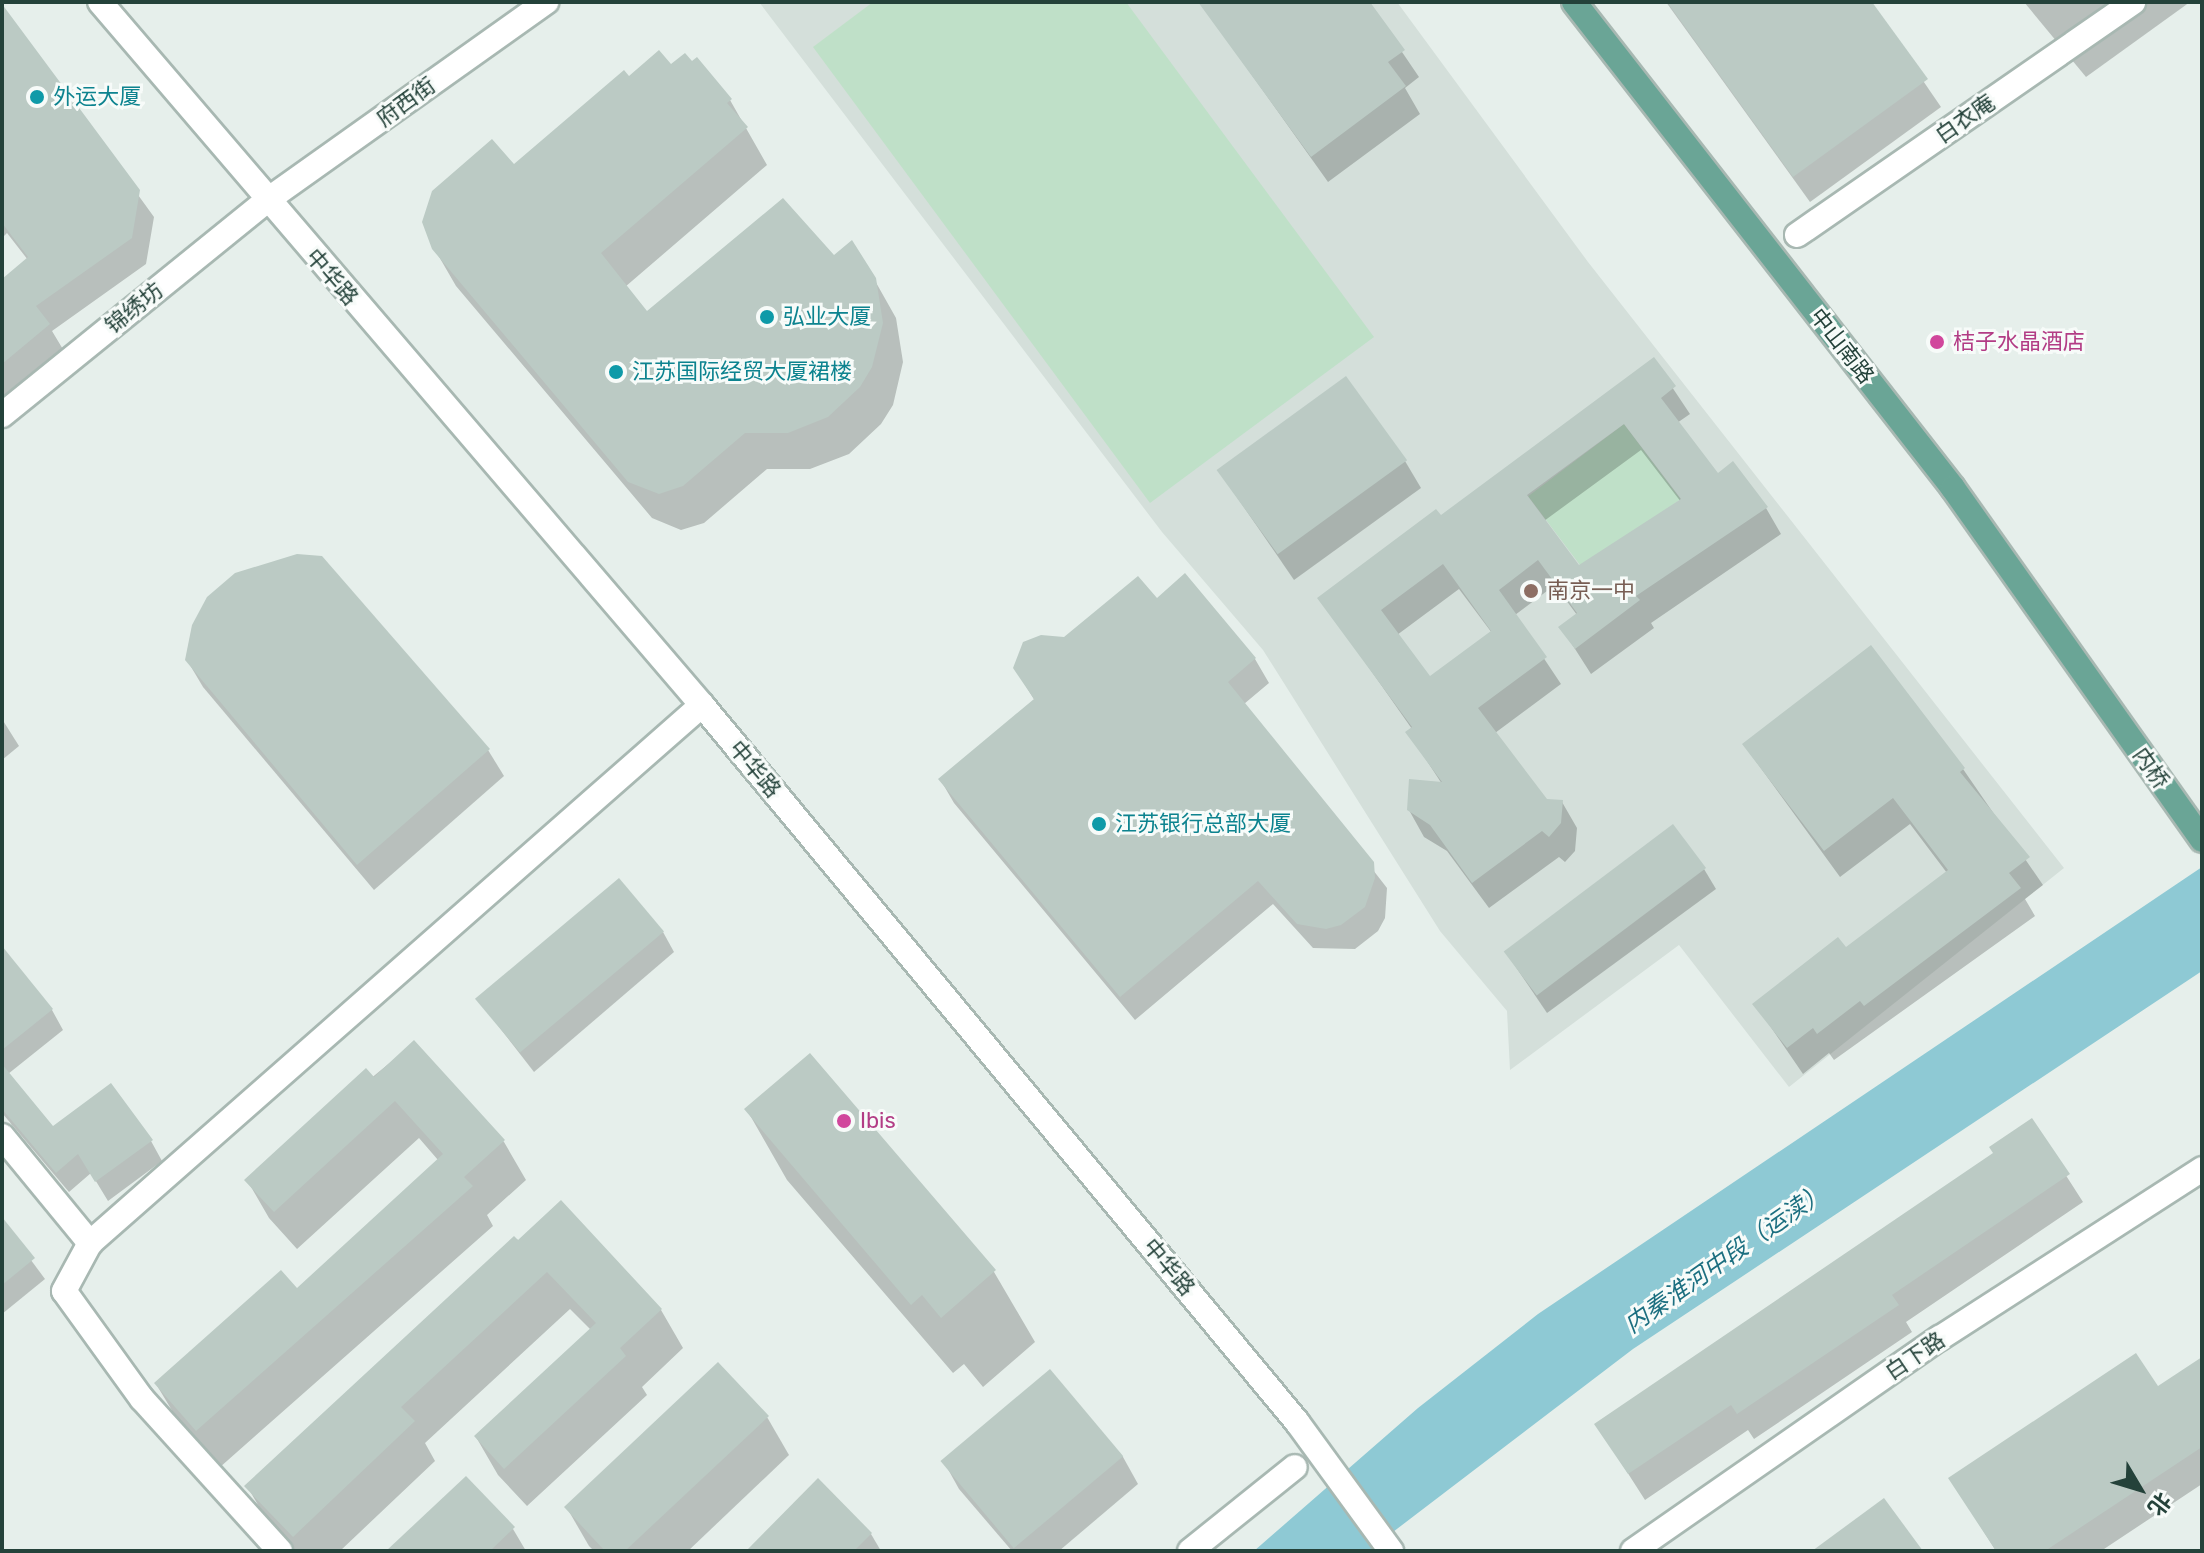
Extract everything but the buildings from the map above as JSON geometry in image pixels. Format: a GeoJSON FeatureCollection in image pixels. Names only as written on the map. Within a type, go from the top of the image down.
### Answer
{"type":"FeatureCollection","features":[{"type":"Feature","properties":{"kind":"main road","name":"中华路"},"geometry":{"type":"LineString","coordinates":[[100,2],[266,201],[702,705],[1297,1422],[1391,1551]]}},
{"type":"Feature","properties":{"kind":"main road","name":"府西街"},"geometry":{"type":"LineString","coordinates":[[266,201],[546,2]]}},
{"type":"Feature","properties":{"kind":"main road","name":"中山南路"},"geometry":{"type":"LineString","coordinates":[[1574,2],[1953,488],[2100,696]]}},
{"type":"Feature","properties":{"kind":"main road","name":"白衣庵"},"geometry":{"type":"LineString","coordinates":[[1797,235],[2133,2]]}},
{"type":"Feature","properties":{"kind":"main road","name":"锦绣坊"},"geometry":{"type":"LineString","coordinates":[[2,415],[266,201]]}},
{"type":"Feature","properties":{"kind":"main road","name":"内桥"},"geometry":{"type":"LineString","coordinates":[[2100,696],[2202,840]]}},
{"type":"Feature","properties":{"kind":"main road"},"geometry":{"type":"LineString","coordinates":[[280,1551],[142,1399],[64,1291],[90,1243],[702,705]]}},
{"type":"Feature","properties":{"kind":"main road"},"geometry":{"type":"LineString","coordinates":[[2,1136],[90,1243]]}},
{"type":"Feature","properties":{"kind":"main road","name":"白下路"},"geometry":{"type":"LineString","coordinates":[[1633,1551],[1940,1338],[2202,1169]]}},
{"type":"Feature","properties":{"kind":"main road"},"geometry":{"type":"LineString","coordinates":[[1190,1551],[1295,1467]]}},
{"type":"Feature","properties":{"kind":"shaded area","name":"南京一中"},"geometry":{"type":"Polygon","coordinates":[[[759,2],[1397,2],[1588,262],[2064,868],[1789,1087],[1679,945],[1510,1070],[1507,1011],[1440,931],[1263,650],[1162,532],[759,2]]]}},
{"type":"Feature","properties":{"kind":"green space"},"geometry":{"type":"Polygon","coordinates":[[[873,2],[1126,2],[1374,337],[1150,503],[813,47],[873,2]]]}},
{"type":"Feature","properties":{"kind":"green space"},"geometry":{"type":"Polygon","coordinates":[[[1624,424],[1681,499],[1585,571],[1528,496],[1624,424]]]}},
{"type":"Feature","properties":{"kind":"water","name":"内秦淮河中段（运渎）"},"geometry":{"type":"Polygon","coordinates":[[[2202,867],[2202,971],[1633,1349],[1368,1551],[1254,1551],[1418,1408],[1538,1314],[2202,867]]]}},
{"type":"Feature","properties":{"kind":"place","name":"外运大厦"},"geometry":{"type":"Point","coordinates":[37,97]}},
{"type":"Feature","properties":{"kind":"place","name":"弘业大厦"},"geometry":{"type":"Point","coordinates":[767,317]}},
{"type":"Feature","properties":{"kind":"place","name":"桔子水晶酒店"},"geometry":{"type":"Point","coordinates":[1937,342]}},
{"type":"Feature","properties":{"kind":"place","name":"江苏国际经贸大厦裙楼"},"geometry":{"type":"Point","coordinates":[616,372]}},
{"type":"Feature","properties":{"kind":"place","name":"南京一中"},"geometry":{"type":"Point","coordinates":[1531,591]}},
{"type":"Feature","properties":{"kind":"place","name":"江苏银行总部大厦"},"geometry":{"type":"Point","coordinates":[1099,824]}},
{"type":"Feature","properties":{"kind":"place","name":"Ibis"},"geometry":{"type":"Point","coordinates":[844,1121]}}]}
